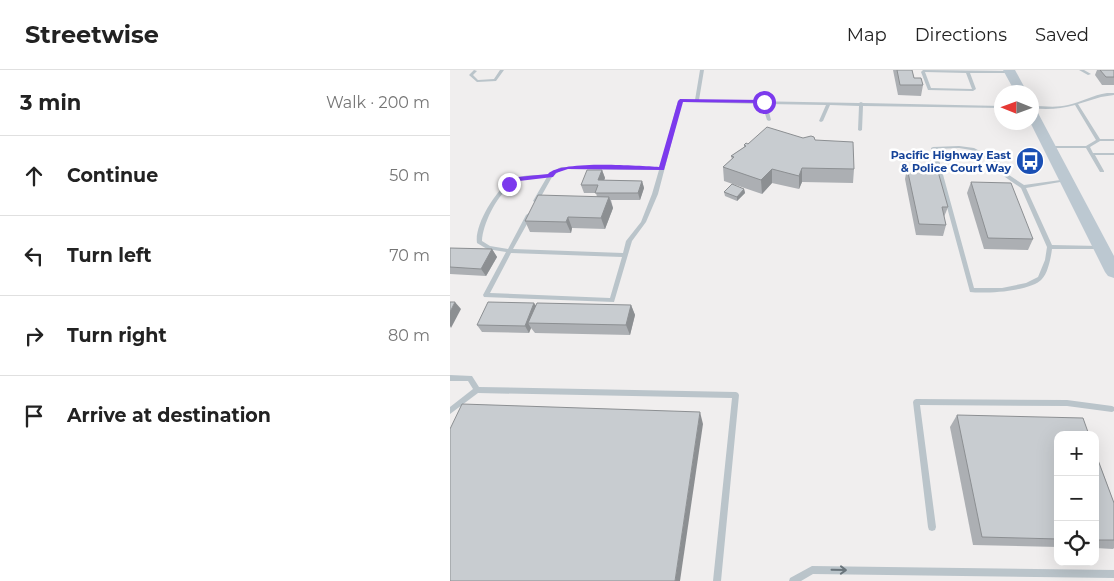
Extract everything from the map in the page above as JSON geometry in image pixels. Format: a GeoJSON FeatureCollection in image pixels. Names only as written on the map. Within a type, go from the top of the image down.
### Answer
{"type":"FeatureCollection","features":[{"type":"Feature","properties":{"kind":"main road"},"geometry":{"type":"LineString","coordinates":[[1010,71],[1017,85]]}},
{"type":"Feature","properties":{"kind":"main road"},"geometry":{"type":"LineString","coordinates":[[1039,127],[1114,272]]}},
{"type":"Feature","properties":{"kind":"lane"},"geometry":{"type":"LineString","coordinates":[[476,71],[472,75],[477,81],[495,80],[502,70]]}},
{"type":"Feature","properties":{"kind":"lane"},"geometry":{"type":"LineString","coordinates":[[697,101],[702,70]]}},
{"type":"Feature","properties":{"kind":"lane"},"geometry":{"type":"LineString","coordinates":[[1081,70],[1089,74]]}},
{"type":"Feature","properties":{"kind":"lane"},"geometry":{"type":"LineString","coordinates":[[967,71],[973,90],[929,89],[923,72],[924,71],[967,71],[1010,71]]}},
{"type":"Feature","properties":{"kind":"lane"},"geometry":{"type":"LineString","coordinates":[[1039,107],[1062,107],[1076,104],[1098,95],[1114,94]]}},
{"type":"Feature","properties":{"kind":"lane"},"geometry":{"type":"LineString","coordinates":[[662,168],[568,167],[554,172],[550,176],[486,295],[612,300],[628,241],[643,222],[655,194],[662,168],[680,101],[994,107]]}},
{"type":"Feature","properties":{"kind":"lane"},"geometry":{"type":"LineString","coordinates":[[764,102],[770,120]]}},
{"type":"Feature","properties":{"kind":"lane"},"geometry":{"type":"LineString","coordinates":[[821,121],[829,103]]}},
{"type":"Feature","properties":{"kind":"lane"},"geometry":{"type":"LineString","coordinates":[[860,130],[861,104]]}},
{"type":"Feature","properties":{"kind":"lane"},"geometry":{"type":"LineString","coordinates":[[1076,104],[1100,140]]}},
{"type":"Feature","properties":{"kind":"lane"},"geometry":{"type":"LineString","coordinates":[[1049,147],[1087,147],[1100,140],[1114,140]]}},
{"type":"Feature","properties":{"kind":"lane"},"geometry":{"type":"LineString","coordinates":[[1087,147],[1102,170]]}},
{"type":"Feature","properties":{"kind":"lane"},"geometry":{"type":"LineString","coordinates":[[933,148],[972,149],[997,162],[1007,176],[1023,187],[1050,247],[1048,260],[1040,278],[1026,285],[1002,290],[972,290],[933,148]]}},
{"type":"Feature","properties":{"kind":"lane"},"geometry":{"type":"LineString","coordinates":[[1091,154],[1114,154]]}},
{"type":"Feature","properties":{"kind":"lane"},"geometry":{"type":"LineString","coordinates":[[550,176],[518,179],[502,190],[480,228],[479,242],[489,248],[509,251],[624,255]]}},
{"type":"Feature","properties":{"kind":"lane"},"geometry":{"type":"LineString","coordinates":[[1023,187],[1066,180]]}},
{"type":"Feature","properties":{"kind":"lane"},"geometry":{"type":"LineString","coordinates":[[1050,247],[1102,248]]}},
{"type":"Feature","properties":{"kind":"lane"},"geometry":{"type":"LineString","coordinates":[[450,378],[470,378],[477,390]]}},
{"type":"Feature","properties":{"kind":"lane"},"geometry":{"type":"LineString","coordinates":[[450,411],[477,390],[736,395],[717,581]]}},
{"type":"Feature","properties":{"kind":"lane"},"geometry":{"type":"LineString","coordinates":[[932,527],[916,402],[1067,403],[1113,410]]}},
{"type":"Feature","properties":{"kind":"lane"},"geometry":{"type":"LineString","coordinates":[[793,581],[812,570],[1114,574]]}},
{"type":"Feature","properties":{"kind":"building"},"geometry":{"type":"Polygon","coordinates":[[[897,70],[912,70],[914,78],[921,78],[923,85],[900,85],[897,70]]]}},
{"type":"Feature","properties":{"kind":"building"},"geometry":{"type":"Polygon","coordinates":[[[1100,70],[1114,70],[1114,77],[1106,77],[1100,70]]]}},
{"type":"Feature","properties":{"kind":"building"},"geometry":{"type":"Polygon","coordinates":[[[767,127],[803,138],[811,136],[815,140],[853,142],[854,169],[802,168],[799,176],[772,169],[761,180],[723,167],[734,157],[731,156],[746,146],[744,145],[748,144],[767,127]]]}},
{"type":"Feature","properties":{"kind":"building"},"geometry":{"type":"Polygon","coordinates":[[[907,168],[937,168],[948,207],[942,207],[946,225],[919,224],[907,168]]]}},
{"type":"Feature","properties":{"kind":"building"},"geometry":{"type":"Polygon","coordinates":[[[587,170],[602,170],[598,180],[642,181],[638,193],[595,193],[598,185],[581,185],[587,170]]]}},
{"type":"Feature","properties":{"kind":"building"},"geometry":{"type":"Polygon","coordinates":[[[971,182],[1011,183],[1033,239],[988,238],[971,182]]]}},
{"type":"Feature","properties":{"kind":"building"},"geometry":{"type":"Polygon","coordinates":[[[732,184],[744,189],[737,197],[724,192],[732,184]]]}},
{"type":"Feature","properties":{"kind":"building"},"geometry":{"type":"Polygon","coordinates":[[[538,195],[609,197],[601,218],[568,217],[566,222],[525,221],[538,195]]]}},
{"type":"Feature","properties":{"kind":"building"},"geometry":{"type":"Polygon","coordinates":[[[450,248],[492,249],[481,269],[450,267],[450,248]]]}},
{"type":"Feature","properties":{"kind":"building"},"geometry":{"type":"Polygon","coordinates":[[[450,302],[455,302],[450,312],[450,302]]]}},
{"type":"Feature","properties":{"kind":"building"},"geometry":{"type":"Polygon","coordinates":[[[488,302],[534,303],[525,326],[477,325],[488,302]]]}},
{"type":"Feature","properties":{"kind":"building"},"geometry":{"type":"Polygon","coordinates":[[[537,303],[631,305],[626,325],[528,323],[537,303]]]}},
{"type":"Feature","properties":{"kind":"building"},"geometry":{"type":"Polygon","coordinates":[[[462,404],[700,412],[675,581],[450,581],[450,429],[462,404]]]}},
{"type":"Feature","properties":{"kind":"building"},"geometry":{"type":"Polygon","coordinates":[[[957,415],[1083,418],[1088,431],[1054,431],[1054,539],[982,537],[957,415]]]}},
{"type":"Feature","properties":{"kind":"building"},"geometry":{"type":"Polygon","coordinates":[[[1099,463],[1114,503],[1114,540],[1099,540],[1099,463]]]}},
{"type":"Feature","properties":{"kind":"place","name":"Pacific Highway East & Police Court Way"},"geometry":{"type":"Point","coordinates":[1030,161]}},
{"type":"Feature","properties":{"kind":"route"},"geometry":{"type":"LineString","coordinates":[[509,184],[518,179],[550,176],[561,168],[568,167],[662,168],[680,101],[764,102]]}}]}
